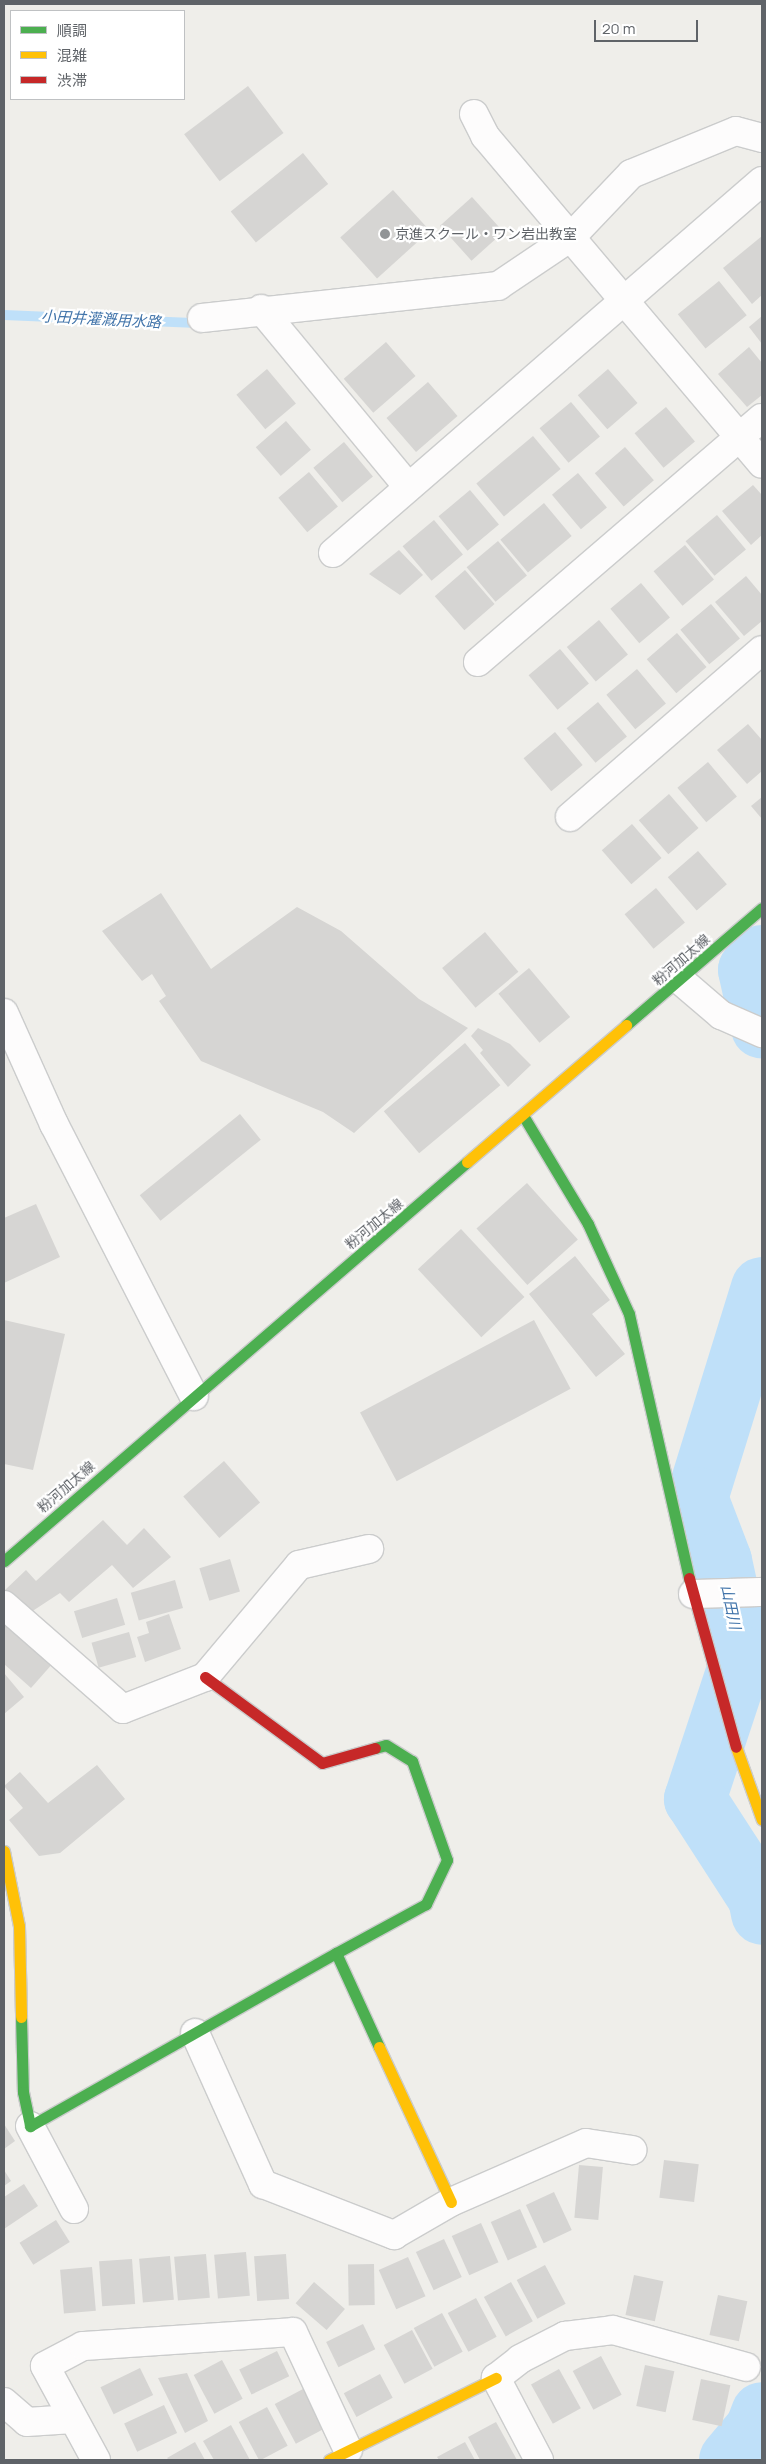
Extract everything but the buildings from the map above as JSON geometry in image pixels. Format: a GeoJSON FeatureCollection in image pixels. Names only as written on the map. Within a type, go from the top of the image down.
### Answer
{"type":"FeatureCollection","features":[{"type":"Feature","properties":{"kind":"street"},"geometry":{"type":"LineString","coordinates":[[474,114],[486,136],[762,464]]}},
{"type":"Feature","properties":{"kind":"street"},"geometry":{"type":"LineString","coordinates":[[202,318],[261,309],[498,286],[571,237],[631,174],[736,131],[762,138]]}},
{"type":"Feature","properties":{"kind":"street"},"geometry":{"type":"LineString","coordinates":[[333,553],[623,299],[762,181]]}},
{"type":"Feature","properties":{"kind":"street"},"geometry":{"type":"LineString","coordinates":[[261,309],[408,487]]}},
{"type":"Feature","properties":{"kind":"street"},"geometry":{"type":"LineString","coordinates":[[478,662],[762,418]]}},
{"type":"Feature","properties":{"kind":"street"},"geometry":{"type":"LineString","coordinates":[[570,817],[762,650]]}},
{"type":"Feature","properties":{"kind":"street","name":"粉河加太線"},"geometry":{"type":"LineString","coordinates":[[4,1561],[194,1396],[524,1117],[762,908]]}},
{"type":"Feature","properties":{"kind":"street"},"geometry":{"type":"LineString","coordinates":[[680,980],[721,1015],[754,1031]]}},
{"type":"Feature","properties":{"kind":"street"},"geometry":{"type":"LineString","coordinates":[[4,1013],[54,1124],[194,1396]]}},
{"type":"Feature","properties":{"kind":"street"},"geometry":{"type":"LineString","coordinates":[[524,1117],[588,1224],[629,1314],[693,1594],[744,1778],[762,1820]]}},
{"type":"Feature","properties":{"kind":"street"},"geometry":{"type":"LineString","coordinates":[[4,1604],[123,1709],[205,1677],[299,1564],[368,1550]]}},
{"type":"Feature","properties":{"kind":"street"},"geometry":{"type":"LineString","coordinates":[[693,1594],[762,1592]]}},
{"type":"Feature","properties":{"kind":"street"},"geometry":{"type":"LineString","coordinates":[[30,2126],[336,1952],[426,1904],[447,1860],[412,1761],[386,1745],[322,1763],[205,1677]]}},
{"type":"Feature","properties":{"kind":"street"},"geometry":{"type":"LineString","coordinates":[[4,1851],[19,1926],[22,2092],[30,2126],[74,2209]]}},
{"type":"Feature","properties":{"kind":"street"},"geometry":{"type":"LineString","coordinates":[[336,1952],[451,2202]]}},
{"type":"Feature","properties":{"kind":"street"},"geometry":{"type":"LineString","coordinates":[[195,2033],[263,2184],[394,2235],[451,2202],[586,2143],[632,2150]]}},
{"type":"Feature","properties":{"kind":"street"},"geometry":{"type":"LineString","coordinates":[[96,2460],[45,2366],[83,2346],[293,2332],[339,2455],[496,2378],[520,2359],[565,2336],[613,2330],[746,2367]]}},
{"type":"Feature","properties":{"kind":"street"},"geometry":{"type":"LineString","coordinates":[[496,2378],[539,2460]]}},
{"type":"Feature","properties":{"kind":"street"},"geometry":{"type":"LineString","coordinates":[[4,2402],[27,2422],[73,2419]]}},
{"type":"Feature","properties":{"kind":"waterway","name":"小田井灌漑用水路"},"geometry":{"type":"LineString","coordinates":[[4,315],[198,323]]}},
{"type":"Feature","properties":{"kind":"waterway","name":"山田川"},"geometry":{"type":"LineString","coordinates":[[762,956],[749,970],[762,1028]]}},
{"type":"Feature","properties":{"kind":"waterway","name":"山田川"},"geometry":{"type":"LineString","coordinates":[[762,1288],[697,1498],[721,1561],[742,1657],[695,1799],[759,1898],[762,1914]]}},
{"type":"Feature","properties":{"kind":"waterway","name":"山田川"},"geometry":{"type":"LineString","coordinates":[[730,2460],[756,2429],[762,2413]]}},
{"type":"Feature","properties":{"kind":"traffic: fast"},"geometry":{"type":"LineString","coordinates":[[626,1025],[762,908]]}},
{"type":"Feature","properties":{"kind":"traffic: fast"},"geometry":{"type":"LineString","coordinates":[[524,1117],[588,1224],[629,1314],[689,1578]]}},
{"type":"Feature","properties":{"kind":"traffic: fast"},"geometry":{"type":"LineString","coordinates":[[4,1561],[467,1162]]}},
{"type":"Feature","properties":{"kind":"traffic: fast"},"geometry":{"type":"LineString","coordinates":[[375,1748],[386,1745],[412,1761],[447,1860],[426,1904],[336,1953],[379,2047]]}},
{"type":"Feature","properties":{"kind":"traffic: fast"},"geometry":{"type":"LineString","coordinates":[[21,2017],[23,2092],[30,2126],[336,1953]]}},
{"type":"Feature","properties":{"kind":"traffic: slow"},"geometry":{"type":"LineString","coordinates":[[467,1162],[626,1025]]}},
{"type":"Feature","properties":{"kind":"traffic: slow"},"geometry":{"type":"LineString","coordinates":[[736,1747],[762,1820]]}},
{"type":"Feature","properties":{"kind":"traffic: slow"},"geometry":{"type":"LineString","coordinates":[[4,1851],[19,1926],[21,2017]]}},
{"type":"Feature","properties":{"kind":"traffic: slow"},"geometry":{"type":"LineString","coordinates":[[379,2047],[451,2202]]}},
{"type":"Feature","properties":{"kind":"traffic: slow"},"geometry":{"type":"LineString","coordinates":[[329,2460],[496,2378]]}},
{"type":"Feature","properties":{"kind":"traffic: jam"},"geometry":{"type":"LineString","coordinates":[[689,1578],[736,1747]]}},
{"type":"Feature","properties":{"kind":"traffic: jam"},"geometry":{"type":"LineString","coordinates":[[205,1677],[322,1763],[375,1748]]}},
{"type":"Feature","properties":{"kind":"place","name":"京進スクール・ワン岩出教室"},"geometry":{"type":"Point","coordinates":[385,234]}}]}
